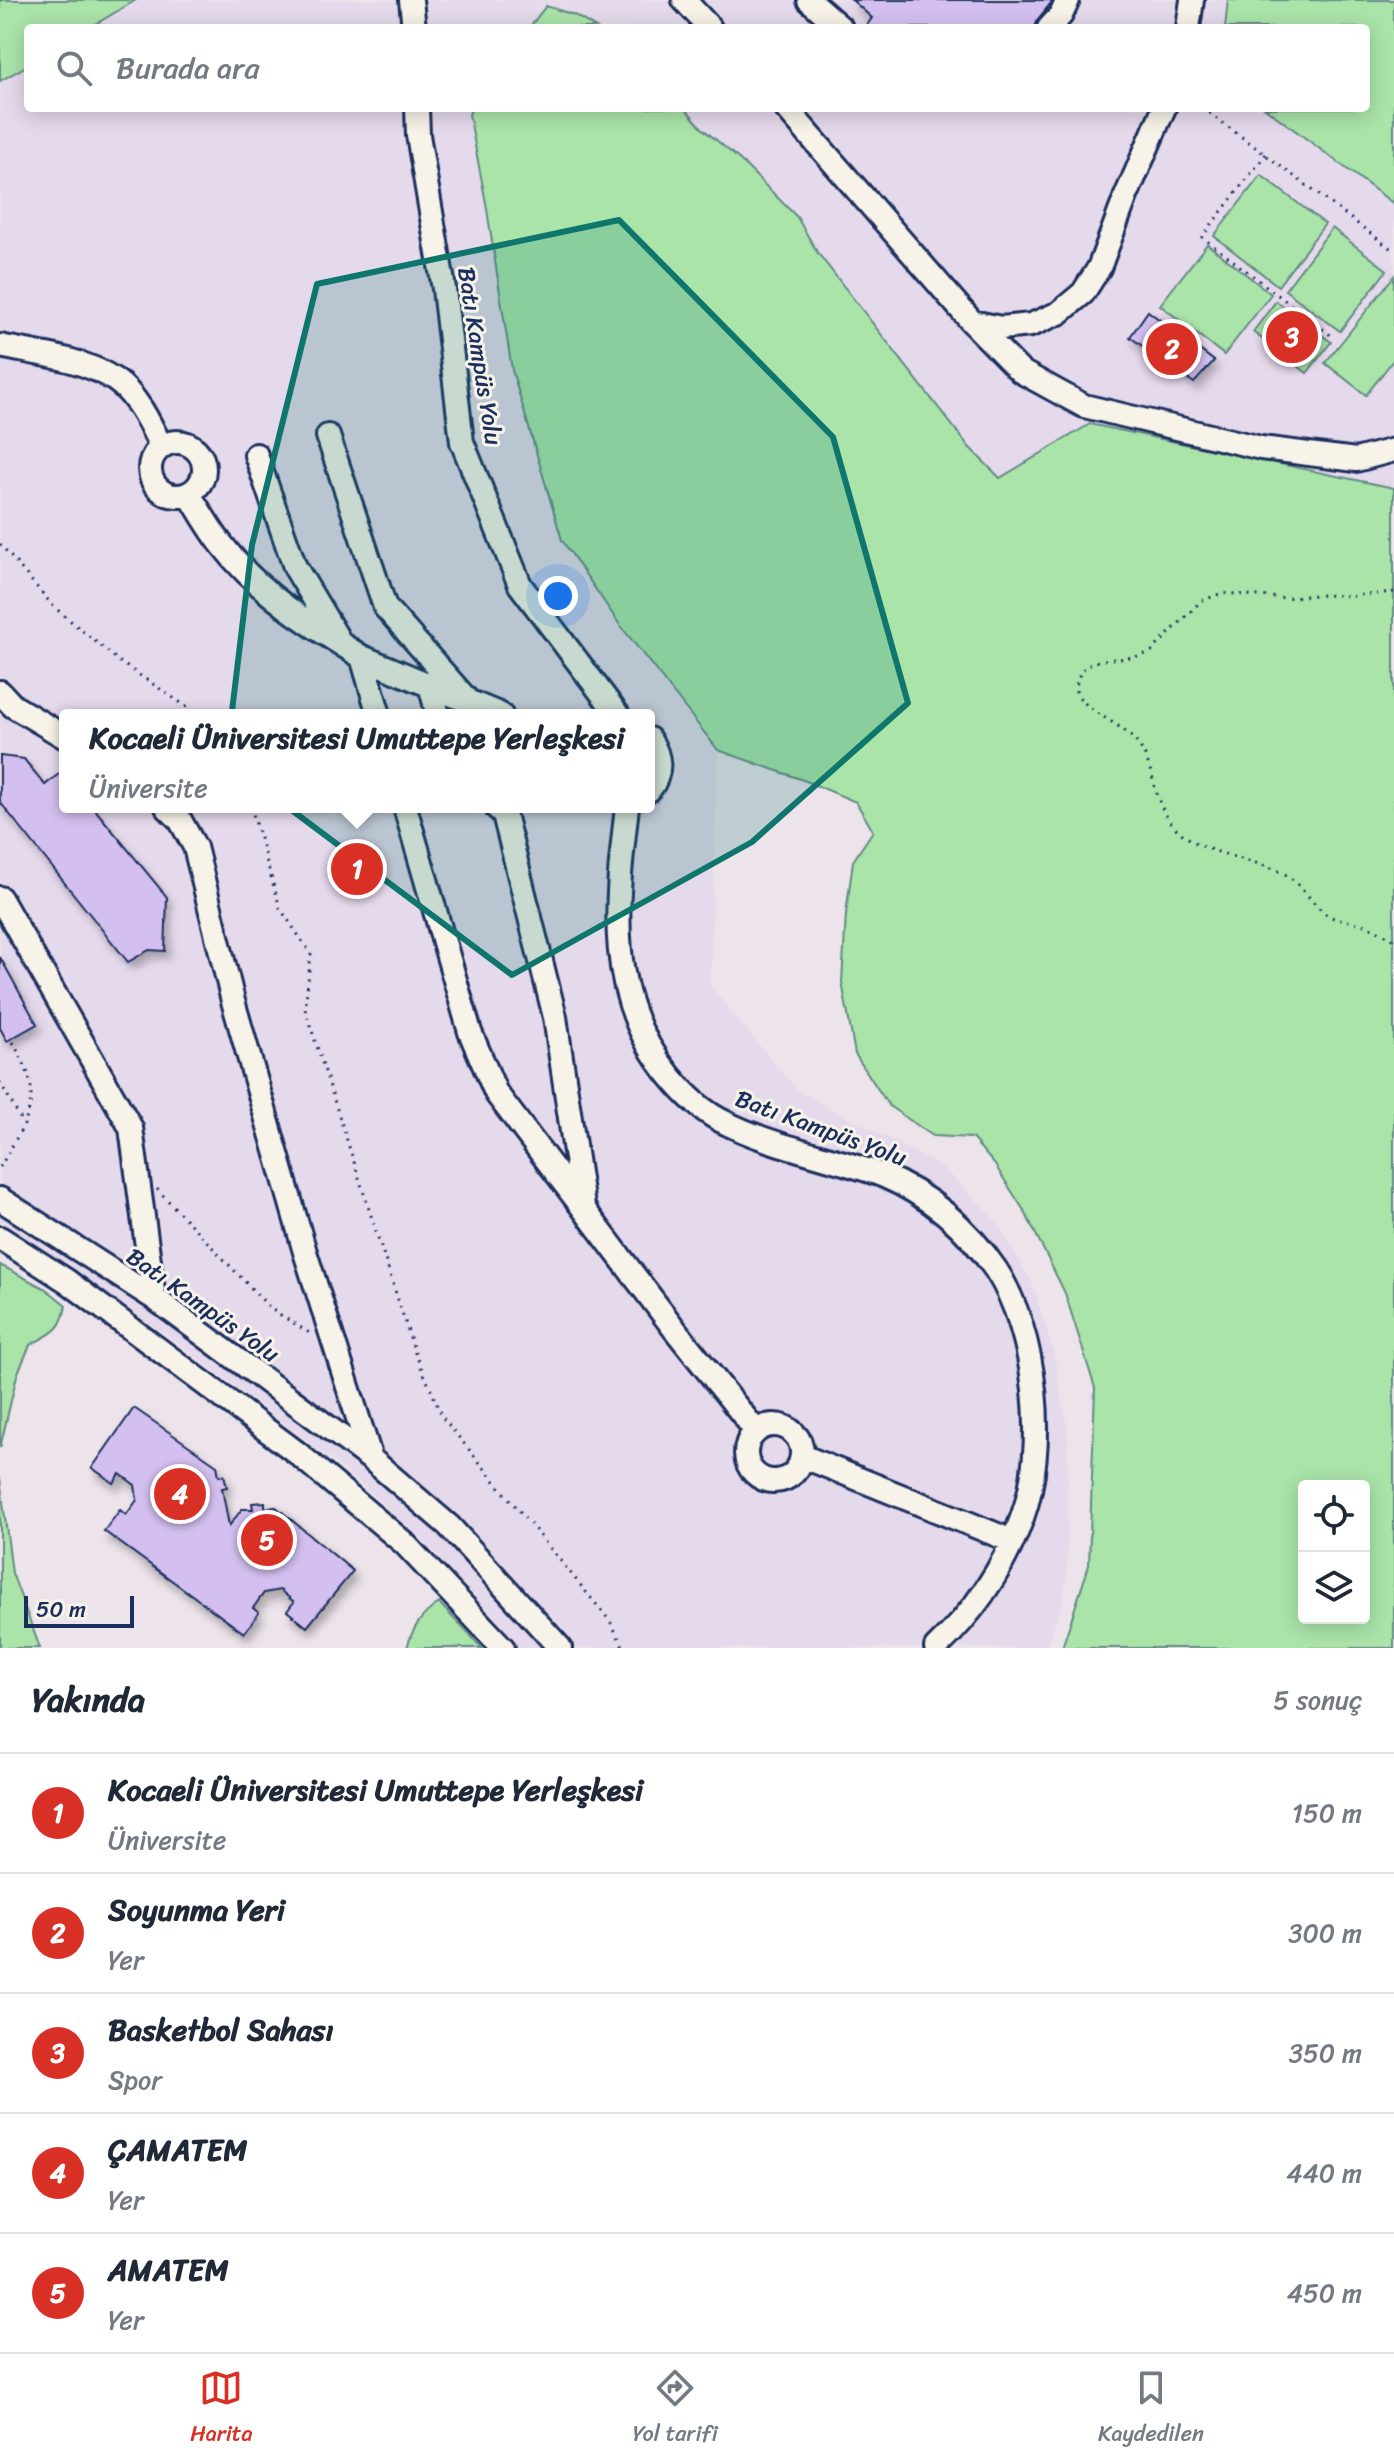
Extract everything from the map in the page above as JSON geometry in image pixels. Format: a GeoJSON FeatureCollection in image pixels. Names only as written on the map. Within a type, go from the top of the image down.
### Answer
{"type":"FeatureCollection","features":[{"type":"Feature","properties":{"kind":"street"},"geometry":{"type":"LineString","coordinates":[[411,0],[414,24]]}},
{"type":"Feature","properties":{"kind":"street"},"geometry":{"type":"LineString","coordinates":[[684,0],[706,24]]}},
{"type":"Feature","properties":{"kind":"street"},"geometry":{"type":"LineString","coordinates":[[809,0],[836,24]]}},
{"type":"Feature","properties":{"kind":"street"},"geometry":{"type":"LineString","coordinates":[[1053,24],[1068,0]]}},
{"type":"Feature","properties":{"kind":"street"},"geometry":{"type":"LineString","coordinates":[[1189,24],[1192,0]]}},
{"type":"Feature","properties":{"kind":"street","name":"Batı Kampüs Yolu"},"geometry":{"type":"LineString","coordinates":[[417,112],[418,135],[444,289],[462,442],[520,585],[613,709]]}},
{"type":"Feature","properties":{"kind":"street"},"geometry":{"type":"LineString","coordinates":[[789,112],[972,322],[1020,371],[1084,406],[1261,448],[1356,460],[1394,450]]}},
{"type":"Feature","properties":{"kind":"street"},"geometry":{"type":"LineString","coordinates":[[972,322],[1001,328],[1031,325],[1059,313],[1083,293],[1099,268],[1162,112]]}},
{"type":"Feature","properties":{"kind":"street"},"geometry":{"type":"LineString","coordinates":[[0,346],[67,361],[97,370],[118,381],[154,430],[161,447]]}},
{"type":"Feature","properties":{"kind":"street"},"geometry":{"type":"LineString","coordinates":[[328,436],[385,607],[469,702]]}},
{"type":"Feature","properties":{"kind":"street"},"geometry":{"type":"LineString","coordinates":[[178,442],[187,444],[201,455],[204,464],[202,481],[189,494],[171,496],[156,487],[152,479],[151,461],[161,447],[178,442]]}},
{"type":"Feature","properties":{"kind":"street"},"geometry":{"type":"LineString","coordinates":[[256,455],[295,567],[340,644]]}},
{"type":"Feature","properties":{"kind":"street"},"geometry":{"type":"LineString","coordinates":[[189,494],[222,546],[256,583],[297,617],[362,657],[486,709]]}},
{"type":"Feature","properties":{"kind":"street"},"geometry":{"type":"LineString","coordinates":[[362,657],[377,709]]}},
{"type":"Feature","properties":{"kind":"street"},"geometry":{"type":"LineString","coordinates":[[430,685],[436,709]]}},
{"type":"Feature","properties":{"kind":"street"},"geometry":{"type":"LineString","coordinates":[[0,692],[13,706],[59,733]]}},
{"type":"Feature","properties":{"kind":"street"},"geometry":{"type":"LineString","coordinates":[[655,747],[659,761],[655,779]]}},
{"type":"Feature","properties":{"kind":"street"},"geometry":{"type":"LineString","coordinates":[[173,813],[195,847],[233,1001],[305,1252],[371,1459]]}},
{"type":"Feature","properties":{"kind":"street"},"geometry":{"type":"LineString","coordinates":[[407,813],[470,1032],[496,1093],[676,1331],[756,1431]]}},
{"type":"Feature","properties":{"kind":"street"},"geometry":{"type":"LineString","coordinates":[[503,813],[555,1017],[584,1207]]}},
{"type":"Feature","properties":{"kind":"street","name":"Batı Kampüs Yolu"},"geometry":{"type":"LineString","coordinates":[[626,813],[620,862],[619,956],[635,1018],[659,1063],[675,1083],[716,1118],[743,1131],[855,1165],[903,1184],[951,1216],[998,1273],[1020,1327],[1031,1378],[1036,1424],[1030,1492],[994,1579],[974,1609],[936,1648]]}},
{"type":"Feature","properties":{"kind":"street"},"geometry":{"type":"LineString","coordinates":[[0,898],[131,1128],[154,1298]]}},
{"type":"Feature","properties":{"kind":"street","name":"Batı Kampüs Yolu"},"geometry":{"type":"LineString","coordinates":[[0,1199],[154,1298],[371,1459],[449,1526],[560,1648]]}},
{"type":"Feature","properties":{"kind":"street"},"geometry":{"type":"LineString","coordinates":[[0,1238],[78,1290],[296,1452],[404,1543],[503,1648]]}},
{"type":"Feature","properties":{"kind":"street"},"geometry":{"type":"LineString","coordinates":[[774,1425],[791,1431],[798,1438],[802,1456],[794,1473],[779,1481],[761,1479],[753,1473],[746,1457],[750,1439],[756,1431],[774,1425]]}},
{"type":"Feature","properties":{"kind":"street"},"geometry":{"type":"LineString","coordinates":[[802,1456],[1012,1541]]}},
{"type":"Feature","properties":{"kind":"path"},"geometry":{"type":"LineString","coordinates":[[1208,112],[1394,251]]}},
{"type":"Feature","properties":{"kind":"path"},"geometry":{"type":"LineString","coordinates":[[1266,154],[1202,237],[1333,337]]}},
{"type":"Feature","properties":{"kind":"path"},"geometry":{"type":"LineString","coordinates":[[0,544],[54,607],[120,662],[190,709]]}},
{"type":"Feature","properties":{"kind":"path"},"geometry":{"type":"LineString","coordinates":[[1394,592],[1284,598],[1222,593],[1201,601],[1152,651],[1125,660],[1098,661],[1083,666],[1076,693],[1084,704],[1134,739],[1145,753],[1158,803],[1177,829],[1194,841],[1281,872],[1334,918],[1362,924],[1394,940]]}},
{"type":"Feature","properties":{"kind":"path"},"geometry":{"type":"LineString","coordinates":[[253,813],[280,908],[311,954],[305,1009],[415,1353],[443,1418],[610,1621],[624,1648]]}},
{"type":"Feature","properties":{"kind":"path"},"geometry":{"type":"LineString","coordinates":[[0,1167],[33,1103],[31,1075],[13,1042]]}},
{"type":"Feature","properties":{"kind":"path"},"geometry":{"type":"LineString","coordinates":[[0,1082],[24,1125]]}},
{"type":"Feature","properties":{"kind":"path"},"geometry":{"type":"LineString","coordinates":[[157,1189],[271,1309],[311,1334]]}},
{"type":"Feature","properties":{"kind":"highlighted area"},"geometry":{"type":"Polygon","coordinates":[[[619,220],[833,437],[908,703],[752,842],[512,975],[226,761],[252,545],[317,284],[619,220]]]}},
{"type":"Feature","properties":{"kind":"shaded area"},"geometry":{"type":"Polygon","coordinates":[[[136,0],[1394,0],[1394,488],[1090,424],[1000,479],[970,448],[817,252],[797,217],[688,112],[1370,112],[1370,24],[589,24],[547,6],[532,24],[96,24],[136,0]]]}},
{"type":"Feature","properties":{"kind":"shaded area"},"geometry":{"type":"Polygon","coordinates":[[[24,67],[24,112],[470,112],[512,370],[562,540],[620,625],[718,750],[710,987],[797,1090],[943,1168],[996,1220],[1032,1283],[1054,1354],[1068,1433],[1067,1570],[1063,1600],[1046,1648],[522,1648],[425,1542],[345,1470],[174,1340],[0,1221],[0,81],[24,67]]]}},
{"type":"Feature","properties":{"kind":"green space"},"geometry":{"type":"Polygon","coordinates":[[[0,0],[136,0],[96,24],[24,24],[24,67],[0,81],[0,0]]]}},
{"type":"Feature","properties":{"kind":"green space"},"geometry":{"type":"Polygon","coordinates":[[[1228,0],[1394,0],[1394,204],[1270,112],[1370,112],[1370,24],[1225,24],[1228,0]]]}},
{"type":"Feature","properties":{"kind":"green space"},"geometry":{"type":"Polygon","coordinates":[[[546,6],[574,15],[589,24],[532,24],[546,6]]]}},
{"type":"Feature","properties":{"kind":"green space"},"geometry":{"type":"Polygon","coordinates":[[[470,112],[688,112],[797,217],[817,252],[970,448],[1000,478],[1090,424],[1394,488],[1394,1648],[1062,1648],[1089,1565],[1095,1388],[1065,1293],[1025,1212],[995,1165],[972,1138],[933,1136],[889,1106],[855,1054],[842,982],[846,914],[853,861],[873,831],[856,802],[718,750],[620,625],[562,540],[512,370],[470,112]]]}},
{"type":"Feature","properties":{"kind":"green space"},"geometry":{"type":"Polygon","coordinates":[[[1261,175],[1325,224],[1278,286],[1214,236],[1261,175]]]}},
{"type":"Feature","properties":{"kind":"green space"},"geometry":{"type":"Polygon","coordinates":[[[1332,228],[1387,270],[1340,331],[1285,290],[1332,228]]]}},
{"type":"Feature","properties":{"kind":"green space"},"geometry":{"type":"Polygon","coordinates":[[[1207,244],[1271,294],[1224,355],[1160,305],[1207,244]]]}},
{"type":"Feature","properties":{"kind":"green space"},"geometry":{"type":"Polygon","coordinates":[[[1394,276],[1394,359],[1366,395],[1325,363],[1394,276]]]}},
{"type":"Feature","properties":{"kind":"green space"},"geometry":{"type":"Polygon","coordinates":[[[1276,301],[1331,342],[1307,373],[1253,332],[1276,301]]]}},
{"type":"Feature","properties":{"kind":"green space"},"geometry":{"type":"Polygon","coordinates":[[[0,1265],[46,1289],[66,1305],[59,1326],[30,1345],[17,1375],[0,1448],[0,1265]]]}},
{"type":"Feature","properties":{"kind":"green space"},"geometry":{"type":"Polygon","coordinates":[[[0,1478],[12,1573],[40,1648],[0,1648],[0,1478]]]}},
{"type":"Feature","properties":{"kind":"green space"},"geometry":{"type":"Polygon","coordinates":[[[439,1603],[482,1648],[407,1648],[418,1622],[439,1603]]]}},
{"type":"Feature","properties":{"kind":"building"},"geometry":{"type":"Polygon","coordinates":[[[852,0],[1052,2],[1036,24],[868,24],[872,18],[852,0]]]}},
{"type":"Feature","properties":{"kind":"building"},"geometry":{"type":"Polygon","coordinates":[[[1148,311],[1214,361],[1194,383],[1130,337],[1148,311]]]}},
{"type":"Feature","properties":{"kind":"building"},"geometry":{"type":"Polygon","coordinates":[[[0,756],[24,759],[45,785],[59,774],[59,813],[98,813],[167,897],[165,951],[149,950],[128,962],[0,802],[0,756]]]}},
{"type":"Feature","properties":{"kind":"building"},"geometry":{"type":"Polygon","coordinates":[[[0,957],[37,1024],[7,1041],[0,1028],[0,957]]]}},
{"type":"Feature","properties":{"kind":"building"},"geometry":{"type":"Polygon","coordinates":[[[134,1408],[217,1465],[219,1476],[224,1475],[227,1487],[222,1488],[229,1526],[242,1509],[253,1509],[252,1503],[265,1502],[265,1508],[276,1507],[353,1571],[307,1627],[287,1611],[294,1602],[280,1590],[264,1593],[253,1608],[259,1613],[244,1633],[104,1531],[120,1510],[126,1515],[137,1500],[135,1485],[120,1474],[114,1483],[92,1468],[134,1408]]]}},
{"type":"Feature","properties":{"kind":"place","name":"Basketbol Sahası"},"geometry":{"type":"Point","coordinates":[1292,337]}},
{"type":"Feature","properties":{"kind":"place","name":"Soyunma Yeri"},"geometry":{"type":"Point","coordinates":[1172,349]}},
{"type":"Feature","properties":{"kind":"place","name":"Kocaeli Üniversitesi Umuttepe Yerleşkesi"},"geometry":{"type":"Point","coordinates":[357,869]}},
{"type":"Feature","properties":{"kind":"place","name":"ÇAMATEM"},"geometry":{"type":"Point","coordinates":[180,1494]}},
{"type":"Feature","properties":{"kind":"place","name":"AMATEM"},"geometry":{"type":"Point","coordinates":[267,1540]}}]}
